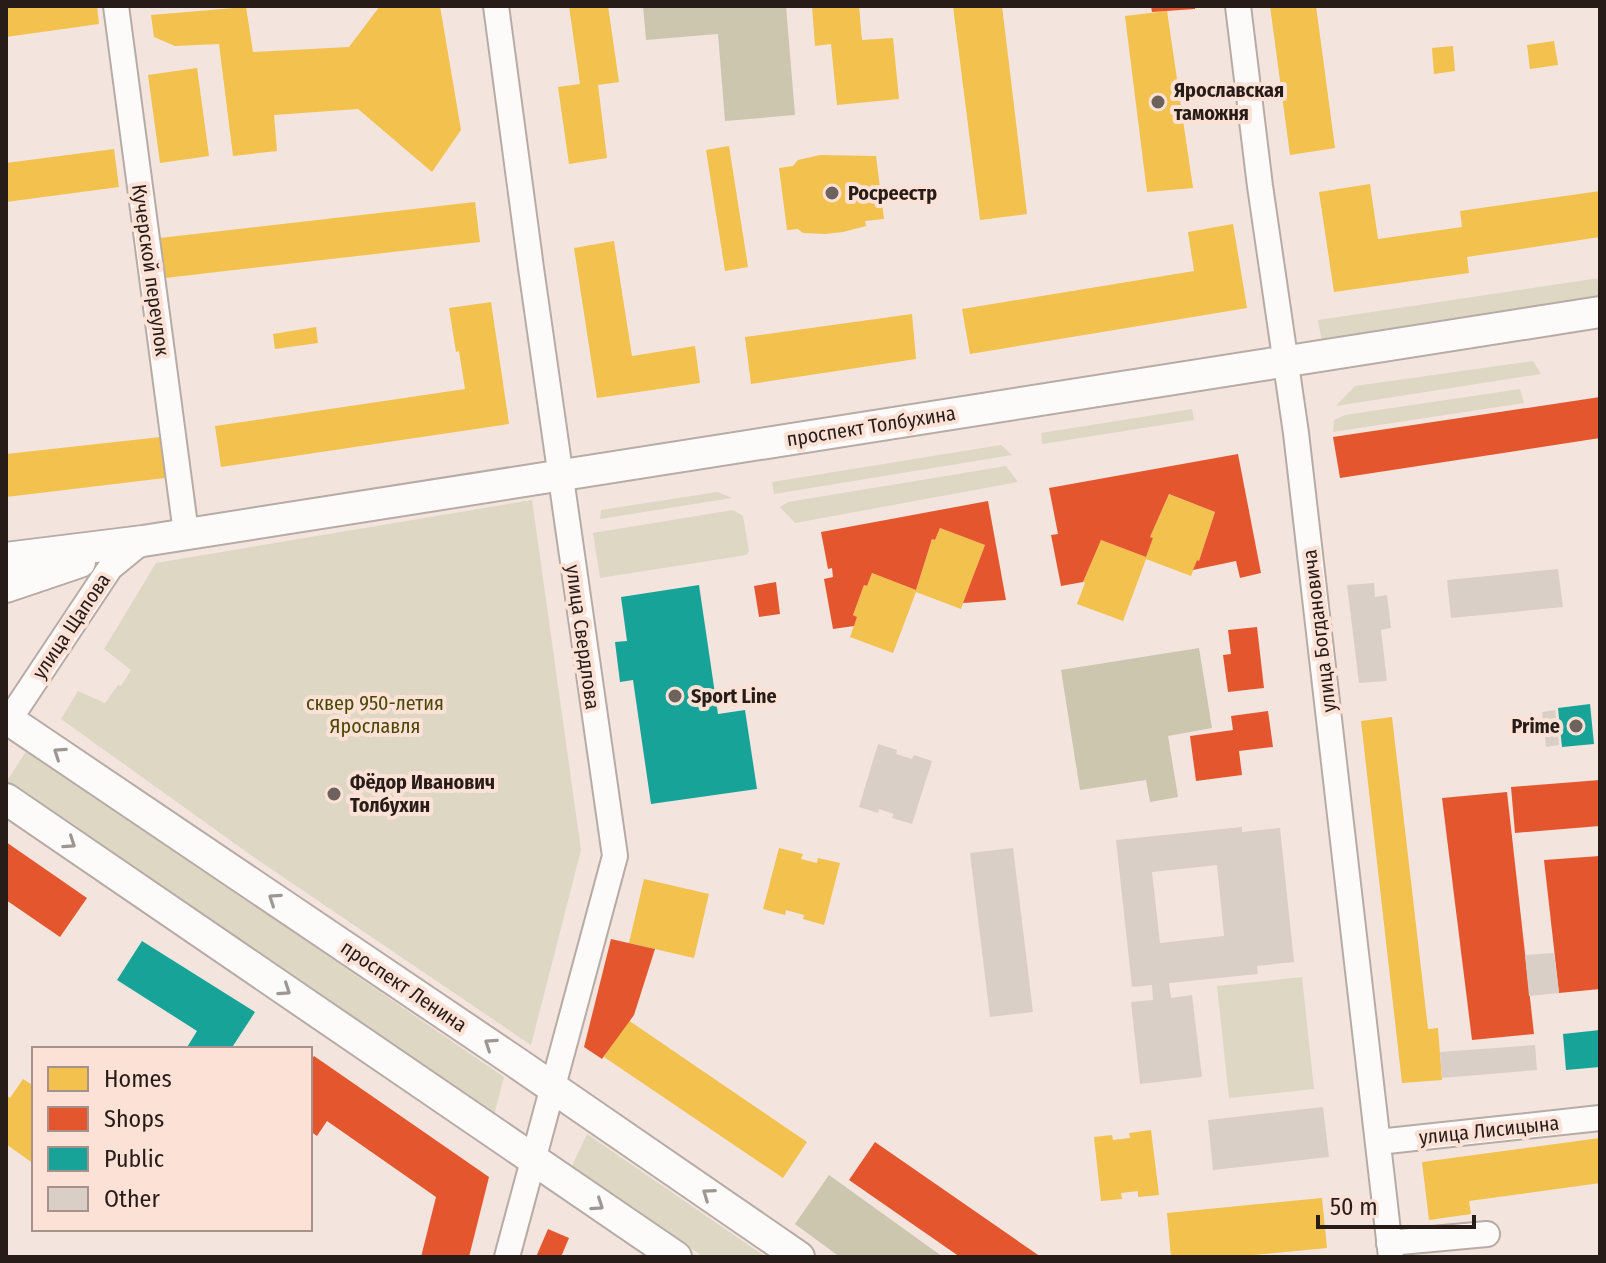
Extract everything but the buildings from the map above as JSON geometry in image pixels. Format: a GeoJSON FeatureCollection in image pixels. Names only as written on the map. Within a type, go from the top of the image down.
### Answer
{"type":"FeatureCollection","features":[{"type":"Feature","properties":{"kind":"main road","name":"проспект Толбухина"},"geometry":{"type":"LineString","coordinates":[[6,558],[143,541],[1600,312]]}},
{"type":"Feature","properties":{"kind":"main road","name":"проспект Толбухина"},"geometry":{"type":"LineString","coordinates":[[6,587],[143,541]]}},
{"type":"Feature","properties":{"kind":"main road","name":"проспект Ленина"},"geometry":{"type":"LineString","coordinates":[[7,717],[799,1257]]}},
{"type":"Feature","properties":{"kind":"main road"},"geometry":{"type":"LineString","coordinates":[[6,799],[676,1257]]}},
{"type":"Feature","properties":{"kind":"street","name":"Кучерской переулок"},"geometry":{"type":"LineString","coordinates":[[116,6],[186,533]]}},
{"type":"Feature","properties":{"kind":"street","name":"улица Свердлова"},"geometry":{"type":"LineString","coordinates":[[496,6],[615,856],[507,1257]]}},
{"type":"Feature","properties":{"kind":"street","name":"улица Богдановича"},"geometry":{"type":"LineString","coordinates":[[1238,6],[1296,433],[1390,1250]]}},
{"type":"Feature","properties":{"kind":"street","name":"улица Щапова"},"geometry":{"type":"LineString","coordinates":[[7,717],[110,568],[143,541]]}},
{"type":"Feature","properties":{"kind":"street","name":"улица Лисицына"},"geometry":{"type":"LineString","coordinates":[[1378,1142],[1600,1118]]}},
{"type":"Feature","properties":{"kind":"street"},"geometry":{"type":"LineString","coordinates":[[1390,1250],[1487,1234]]}},
{"type":"Feature","properties":{"kind":"green space"},"geometry":{"type":"Polygon","coordinates":[[[1600,278],[1600,301],[1322,342],[1318,320],[1600,278]]]}},
{"type":"Feature","properties":{"kind":"green space"},"geometry":{"type":"Polygon","coordinates":[[[1533,361],[1541,374],[1336,406],[1355,386],[1533,361]]]}},
{"type":"Feature","properties":{"kind":"green space"},"geometry":{"type":"Polygon","coordinates":[[[1520,389],[1524,403],[1333,432],[1334,420],[1345,415],[1520,389]]]}},
{"type":"Feature","properties":{"kind":"green space"},"geometry":{"type":"Polygon","coordinates":[[[1192,409],[1194,420],[1042,444],[1041,433],[1192,409]]]}},
{"type":"Feature","properties":{"kind":"green space"},"geometry":{"type":"Polygon","coordinates":[[[1001,445],[1012,455],[774,494],[772,482],[1001,445]]]}},
{"type":"Feature","properties":{"kind":"green space"},"geometry":{"type":"Polygon","coordinates":[[[1006,466],[1018,482],[795,523],[780,507],[788,502],[1006,466]]]}},
{"type":"Feature","properties":{"kind":"green space"},"geometry":{"type":"Polygon","coordinates":[[[717,492],[732,498],[600,519],[601,510],[717,492]]]}},
{"type":"Feature","properties":{"kind":"green space","name":"сквер 950-летия Ярославля"},"geometry":{"type":"Polygon","coordinates":[[[532,500],[581,850],[531,1045],[255,858],[61,719],[78,691],[105,703],[131,670],[104,649],[156,563],[532,500]]]}},
{"type":"Feature","properties":{"kind":"green space"},"geometry":{"type":"Polygon","coordinates":[[[733,510],[743,516],[749,551],[746,555],[600,578],[593,533],[733,510]]]}},
{"type":"Feature","properties":{"kind":"green space"},"geometry":{"type":"Polygon","coordinates":[[[27,750],[504,1077],[493,1119],[6,782],[27,750]]]}},
{"type":"Feature","properties":{"kind":"green space"},"geometry":{"type":"Polygon","coordinates":[[[1302,977],[1314,1089],[1229,1098],[1217,986],[1302,977]]]}},
{"type":"Feature","properties":{"kind":"green space"},"geometry":{"type":"Polygon","coordinates":[[[587,1134],[766,1257],[704,1257],[571,1168],[587,1134]]]}},
{"type":"Feature","properties":{"kind":"shaded area"},"geometry":{"type":"Polygon","coordinates":[[[643,6],[786,6],[795,115],[725,121],[718,34],[646,40],[643,6]]]}},
{"type":"Feature","properties":{"kind":"shaded area"},"geometry":{"type":"Polygon","coordinates":[[[1199,648],[1212,728],[1168,736],[1178,797],[1150,802],[1146,780],[1080,790],[1061,670],[1199,648]]]}},
{"type":"Feature","properties":{"kind":"shaded area"},"geometry":{"type":"Polygon","coordinates":[[[829,1175],[943,1257],[840,1257],[795,1224],[829,1175]]]}},
{"type":"Feature","properties":{"kind":"place","name":"Ярославская таможня"},"geometry":{"type":"Point","coordinates":[1158,102]}},
{"type":"Feature","properties":{"kind":"place","name":"Росреестр"},"geometry":{"type":"Point","coordinates":[832,193]}},
{"type":"Feature","properties":{"kind":"place","name":"Sport Line"},"geometry":{"type":"Point","coordinates":[675,696]}},
{"type":"Feature","properties":{"kind":"place","name":"Prime"},"geometry":{"type":"Point","coordinates":[1576,726]}},
{"type":"Feature","properties":{"kind":"place","name":"Фёдор Иванович Толбухин"},"geometry":{"type":"Point","coordinates":[334,794]}}]}
